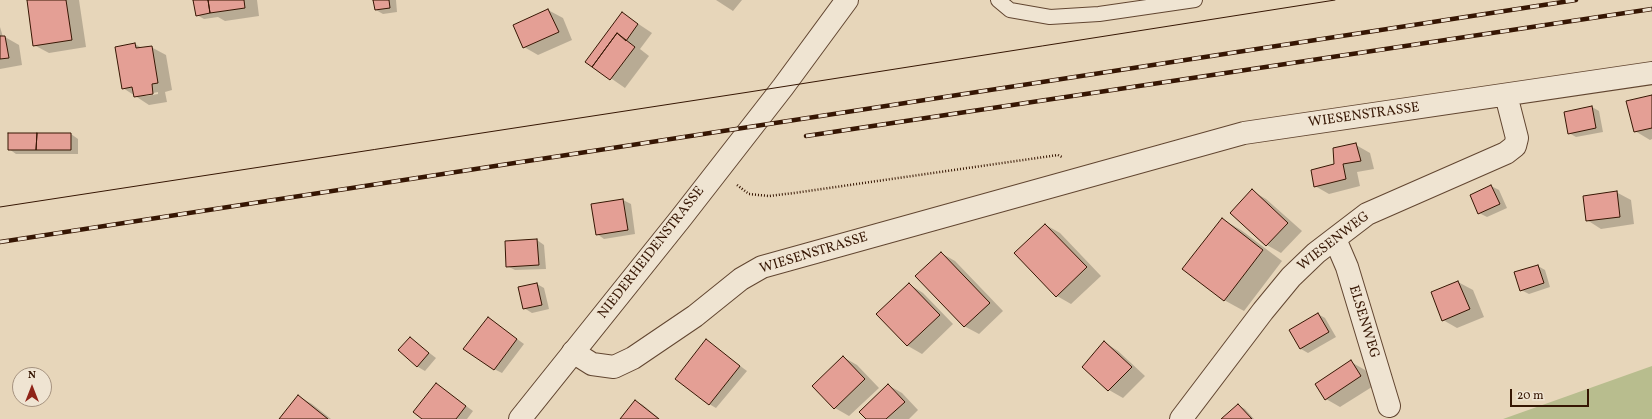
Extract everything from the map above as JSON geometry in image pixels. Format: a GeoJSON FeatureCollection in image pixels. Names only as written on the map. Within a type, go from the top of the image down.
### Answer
{"type":"FeatureCollection","features":[{"type":"Feature","properties":{"kind":"street","name":"NIEDERHEIDENSTRASSE"},"geometry":{"type":"LineString","coordinates":[[520,419],[783,87],[847,0]]}},
{"type":"Feature","properties":{"kind":"street","name":"WIESENSTRASSE"},"geometry":{"type":"LineString","coordinates":[[573,352],[592,364],[614,367],[633,358],[696,316],[741,279],[762,267],[1244,133],[1652,73]]}},
{"type":"Feature","properties":{"kind":"street","name":"WIESENWEG"},"geometry":{"type":"LineString","coordinates":[[1181,419],[1263,311],[1291,277],[1316,254],[1368,214],[1506,153],[1515,146],[1517,138],[1506,95]]}},
{"type":"Feature","properties":{"kind":"street","name":"ELSENWEG"},"geometry":{"type":"LineString","coordinates":[[1335,239],[1347,267],[1389,406]]}},
{"type":"Feature","properties":{"kind":"lane"},"geometry":{"type":"LineString","coordinates":[[998,0],[1010,10],[1050,17],[1099,14],[1194,0]]}},
{"type":"Feature","properties":{"kind":"path"},"geometry":{"type":"LineString","coordinates":[[717,170],[749,194],[769,196],[1058,155],[1074,161],[1080,178]]}},
{"type":"Feature","properties":{"kind":"green space"},"geometry":{"type":"Polygon","coordinates":[[[1652,366],[1652,419],[1503,419],[1652,366]]]}},
{"type":"Feature","properties":{"kind":"building"},"geometry":{"type":"Polygon","coordinates":[[[27,0],[66,0],[72,40],[33,46],[27,0]]]}},
{"type":"Feature","properties":{"kind":"building"},"geometry":{"type":"Polygon","coordinates":[[[193,0],[208,0],[210,13],[196,16],[193,0]]]}},
{"type":"Feature","properties":{"kind":"building"},"geometry":{"type":"Polygon","coordinates":[[[208,0],[244,0],[245,8],[210,13],[208,0]]]}},
{"type":"Feature","properties":{"kind":"building"},"geometry":{"type":"Polygon","coordinates":[[[373,0],[389,0],[390,8],[375,10],[373,0]]]}},
{"type":"Feature","properties":{"kind":"building"},"geometry":{"type":"Polygon","coordinates":[[[548,9],[559,32],[523,48],[513,25],[548,9]]]}},
{"type":"Feature","properties":{"kind":"building"},"geometry":{"type":"Polygon","coordinates":[[[622,12],[638,24],[626,41],[617,33],[592,67],[585,62],[622,12]]]}},
{"type":"Feature","properties":{"kind":"building"},"geometry":{"type":"Polygon","coordinates":[[[617,33],[635,47],[610,80],[592,67],[617,33]]]}},
{"type":"Feature","properties":{"kind":"building"},"geometry":{"type":"Polygon","coordinates":[[[0,36],[5,36],[9,58],[0,59],[0,36]]]}},
{"type":"Feature","properties":{"kind":"building"},"geometry":{"type":"Polygon","coordinates":[[[135,43],[136,48],[152,46],[158,83],[152,84],[153,94],[134,97],[132,87],[122,89],[115,47],[135,43]]]}},
{"type":"Feature","properties":{"kind":"building"},"geometry":{"type":"Polygon","coordinates":[[[1652,95],[1652,128],[1634,132],[1626,101],[1652,95]]]}},
{"type":"Feature","properties":{"kind":"building"},"geometry":{"type":"Polygon","coordinates":[[[1592,106],[1596,128],[1568,134],[1564,112],[1592,106]]]}},
{"type":"Feature","properties":{"kind":"building"},"geometry":{"type":"Polygon","coordinates":[[[8,133],[37,133],[36,150],[8,150],[8,133]]]}},
{"type":"Feature","properties":{"kind":"building"},"geometry":{"type":"Polygon","coordinates":[[[37,133],[71,133],[71,150],[36,150],[37,133]]]}},
{"type":"Feature","properties":{"kind":"building"},"geometry":{"type":"Polygon","coordinates":[[[1356,143],[1361,161],[1343,164],[1346,179],[1314,187],[1311,170],[1334,164],[1333,148],[1356,143]]]}},
{"type":"Feature","properties":{"kind":"building"},"geometry":{"type":"Polygon","coordinates":[[[1491,185],[1500,204],[1478,214],[1470,195],[1491,185]]]}},
{"type":"Feature","properties":{"kind":"building"},"geometry":{"type":"Polygon","coordinates":[[[1252,189],[1288,223],[1266,246],[1230,213],[1252,189]]]}},
{"type":"Feature","properties":{"kind":"building"},"geometry":{"type":"Polygon","coordinates":[[[1617,191],[1620,217],[1586,221],[1583,196],[1617,191]]]}},
{"type":"Feature","properties":{"kind":"building"},"geometry":{"type":"Polygon","coordinates":[[[623,199],[628,230],[596,235],[591,204],[623,199]]]}},
{"type":"Feature","properties":{"kind":"building"},"geometry":{"type":"Polygon","coordinates":[[[1222,218],[1263,250],[1224,301],[1182,269],[1222,218]]]}},
{"type":"Feature","properties":{"kind":"building"},"geometry":{"type":"Polygon","coordinates":[[[1045,224],[1087,267],[1056,297],[1014,253],[1045,224]]]}},
{"type":"Feature","properties":{"kind":"building"},"geometry":{"type":"Polygon","coordinates":[[[537,239],[539,265],[506,267],[505,241],[537,239]]]}},
{"type":"Feature","properties":{"kind":"building"},"geometry":{"type":"Polygon","coordinates":[[[941,252],[990,303],[964,327],[915,276],[941,252]]]}},
{"type":"Feature","properties":{"kind":"building"},"geometry":{"type":"Polygon","coordinates":[[[1538,265],[1544,283],[1520,291],[1514,272],[1538,265]]]}},
{"type":"Feature","properties":{"kind":"building"},"geometry":{"type":"Polygon","coordinates":[[[1458,281],[1470,309],[1442,321],[1431,292],[1458,281]]]}},
{"type":"Feature","properties":{"kind":"building"},"geometry":{"type":"Polygon","coordinates":[[[537,283],[542,305],[523,309],[518,287],[537,283]]]}},
{"type":"Feature","properties":{"kind":"building"},"geometry":{"type":"Polygon","coordinates":[[[909,283],[940,315],[907,346],[876,314],[909,283]]]}},
{"type":"Feature","properties":{"kind":"building"},"geometry":{"type":"Polygon","coordinates":[[[1318,313],[1329,332],[1300,349],[1289,330],[1318,313]]]}},
{"type":"Feature","properties":{"kind":"building"},"geometry":{"type":"Polygon","coordinates":[[[488,317],[517,339],[494,370],[463,349],[488,317]]]}},
{"type":"Feature","properties":{"kind":"building"},"geometry":{"type":"Polygon","coordinates":[[[410,337],[429,353],[417,367],[398,350],[410,337]]]}},
{"type":"Feature","properties":{"kind":"building"},"geometry":{"type":"Polygon","coordinates":[[[706,339],[740,366],[709,405],[675,379],[706,339]]]}},
{"type":"Feature","properties":{"kind":"building"},"geometry":{"type":"Polygon","coordinates":[[[1104,341],[1132,367],[1108,391],[1082,367],[1104,341]]]}},
{"type":"Feature","properties":{"kind":"building"},"geometry":{"type":"Polygon","coordinates":[[[843,356],[865,379],[834,409],[812,386],[843,356]]]}},
{"type":"Feature","properties":{"kind":"building"},"geometry":{"type":"Polygon","coordinates":[[[1351,360],[1361,376],[1325,400],[1315,384],[1351,360]]]}},
{"type":"Feature","properties":{"kind":"building"},"geometry":{"type":"Polygon","coordinates":[[[436,383],[466,406],[456,419],[422,419],[413,412],[436,383]]]}},
{"type":"Feature","properties":{"kind":"building"},"geometry":{"type":"Polygon","coordinates":[[[888,384],[905,402],[886,419],[866,419],[859,412],[888,384]]]}},
{"type":"Feature","properties":{"kind":"building"},"geometry":{"type":"Polygon","coordinates":[[[298,395],[328,419],[279,419],[298,395]]]}},
{"type":"Feature","properties":{"kind":"building"},"geometry":{"type":"Polygon","coordinates":[[[635,400],[659,419],[620,419],[635,400]]]}},
{"type":"Feature","properties":{"kind":"building"},"geometry":{"type":"Polygon","coordinates":[[[1238,404],[1252,419],[1221,419],[1238,404]]]}},
{"type":"Feature","properties":{"kind":"tram line"},"geometry":{"type":"LineString","coordinates":[[0,207],[1335,0]]}},
{"type":"Feature","properties":{"kind":"railway"},"geometry":{"type":"LineString","coordinates":[[0,242],[1576,0]]}},
{"type":"Feature","properties":{"kind":"railway"},"geometry":{"type":"LineString","coordinates":[[806,136],[1652,9]]}}]}
